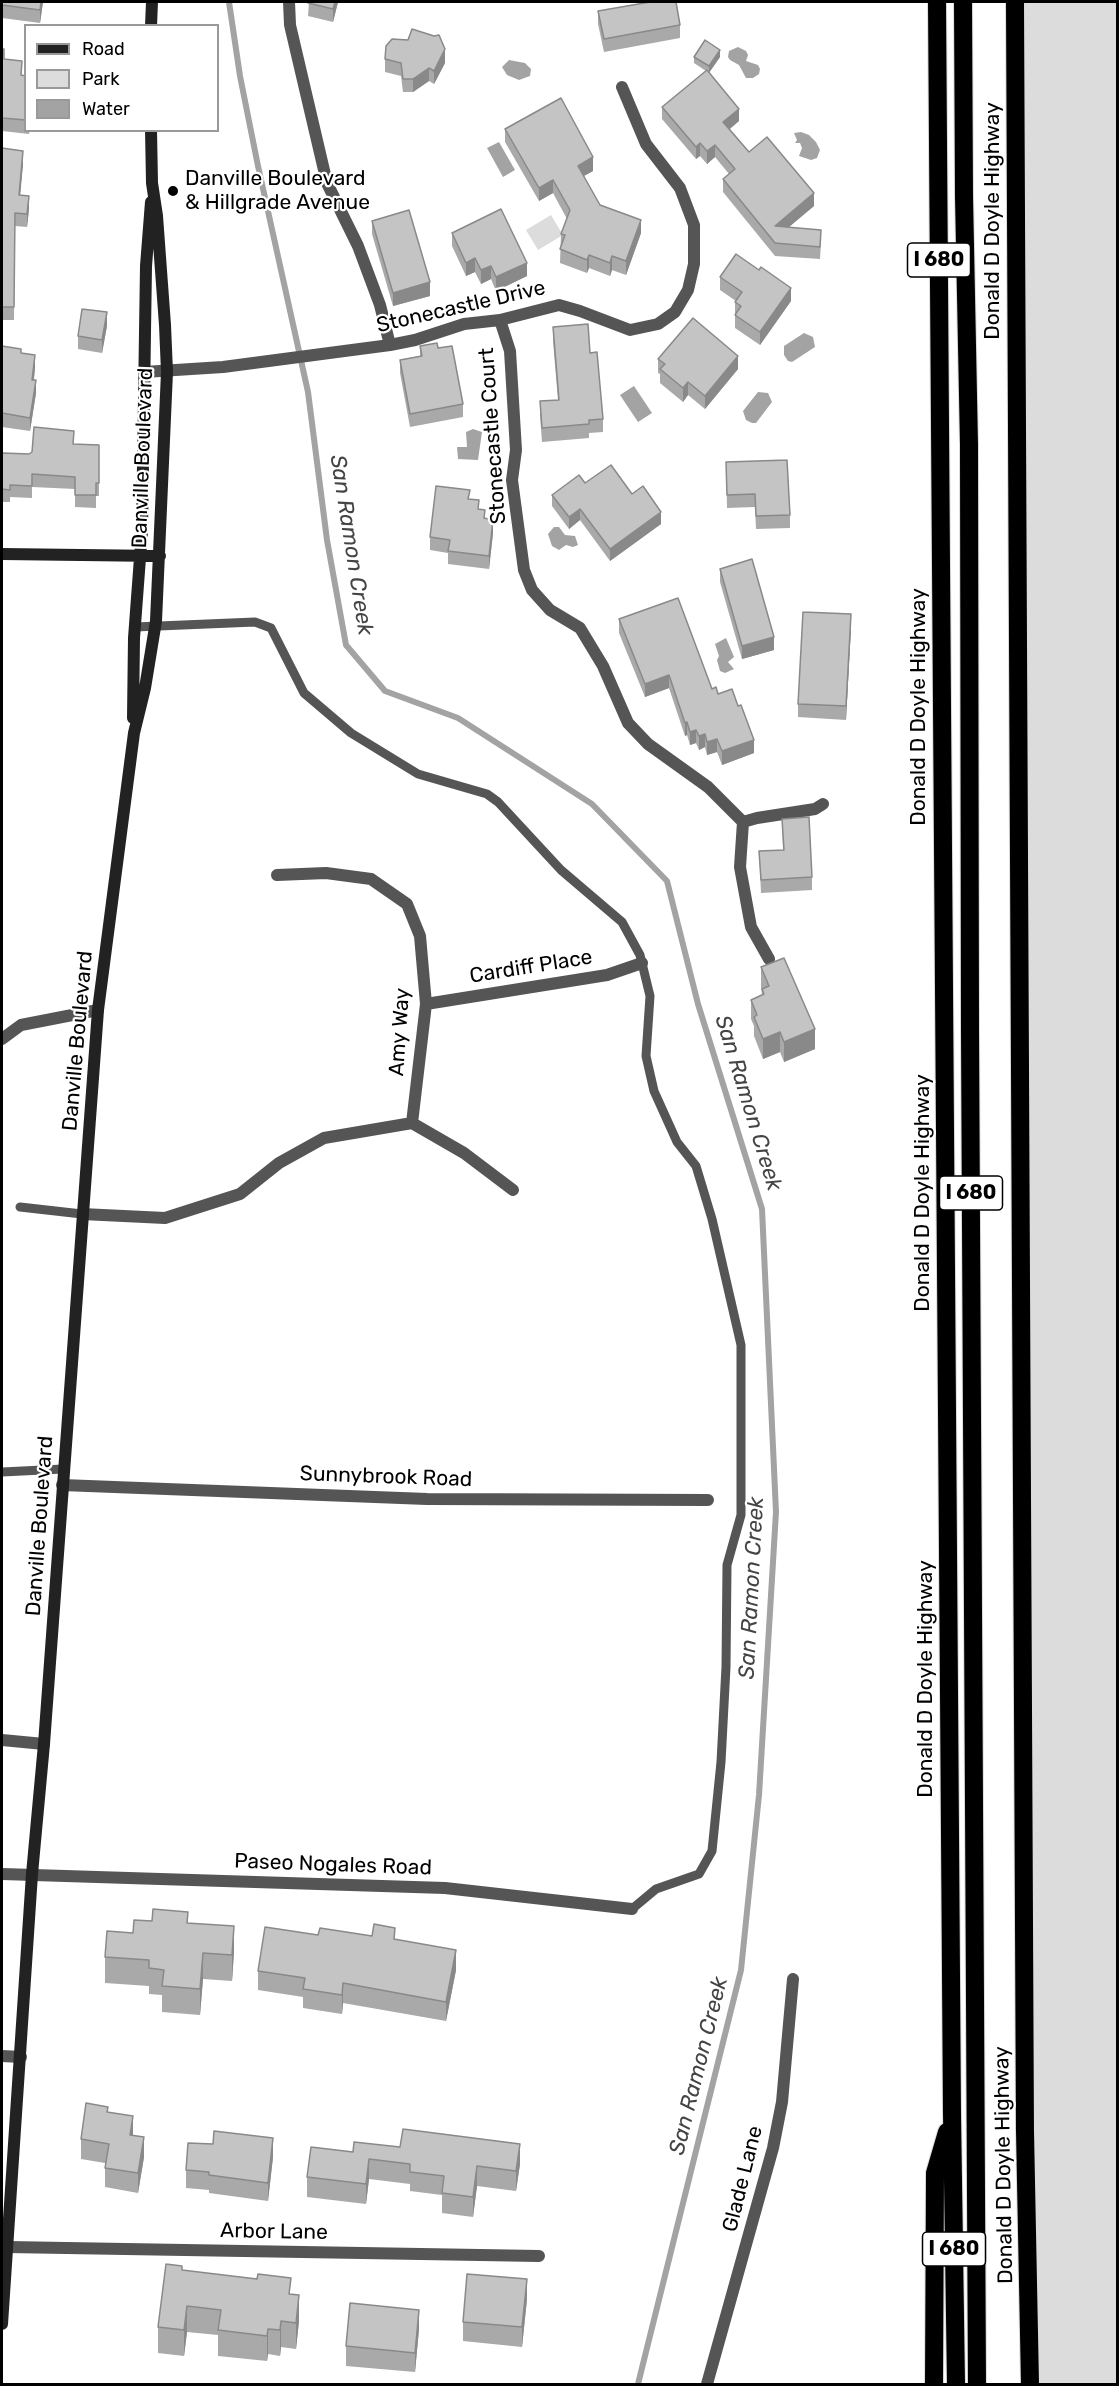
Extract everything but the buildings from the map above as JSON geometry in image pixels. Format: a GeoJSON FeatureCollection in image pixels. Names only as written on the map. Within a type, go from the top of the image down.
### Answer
{"type":"FeatureCollection","features":[{"type":"Feature","properties":{"kind":"highway","name":"Donald D Doyle Highway"},"geometry":{"type":"LineString","coordinates":[[937,2],[952,2113],[956,2385]]}},
{"type":"Feature","properties":{"kind":"highway","name":"I 680"},"geometry":{"type":"LineString","coordinates":[[963,2],[969,445],[969,1018],[977,2385]]}},
{"type":"Feature","properties":{"kind":"highway","name":"Donald D Doyle Highway"},"geometry":{"type":"LineString","coordinates":[[1015,2],[1025,2120],[1030,2385]]}},
{"type":"Feature","properties":{"kind":"highway"},"geometry":{"type":"LineString","coordinates":[[934,2385],[935,2173],[952,2113]]}},
{"type":"Feature","properties":{"kind":"main road"},"geometry":{"type":"LineString","coordinates":[[151,24],[152,2]]}},
{"type":"Feature","properties":{"kind":"main road","name":"Danville Boulevard"},"geometry":{"type":"LineString","coordinates":[[2,2324],[7,2247],[7,2163],[21,2057],[32,1874],[44,1744],[98,1010],[134,733],[155,628],[160,556],[166,372],[150,132]]}},
{"type":"Feature","properties":{"kind":"main road","name":"Danville Boulevard"},"geometry":{"type":"LineString","coordinates":[[134,733],[132,692],[141,555],[146,267],[152,183]]}},
{"type":"Feature","properties":{"kind":"main road"},"geometry":{"type":"LineString","coordinates":[[2,554],[160,556]]}},
{"type":"Feature","properties":{"kind":"street"},"geometry":{"type":"LineString","coordinates":[[289,2],[290,25],[327,183],[358,246],[380,305],[390,345]]}},
{"type":"Feature","properties":{"kind":"street","name":"Stonecastle Drive"},"geometry":{"type":"LineString","coordinates":[[144,372],[223,367],[247,362],[390,345],[415,340],[464,324],[501,320],[560,305],[580,310],[630,330],[658,324],[675,312],[688,290],[694,264],[694,225],[680,188],[646,144],[622,87]]}},
{"type":"Feature","properties":{"kind":"street","name":"Stonecastle Court"},"geometry":{"type":"LineString","coordinates":[[501,320],[510,351],[516,450],[512,480],[524,570],[532,590],[550,610],[580,628],[603,666],[628,723],[648,744],[708,787],[743,822]]}},
{"type":"Feature","properties":{"kind":"street"},"geometry":{"type":"LineString","coordinates":[[769,959],[751,927],[740,867],[743,822],[815,809],[823,804]]}},
{"type":"Feature","properties":{"kind":"street","name":"Amy Way"},"geometry":{"type":"LineString","coordinates":[[277,875],[326,873],[371,879],[407,904],[420,936],[426,1004],[412,1124]]}},
{"type":"Feature","properties":{"kind":"street","name":"Cardiff Place"},"geometry":{"type":"LineString","coordinates":[[426,1004],[607,975],[642,963]]}},
{"type":"Feature","properties":{"kind":"street"},"geometry":{"type":"LineString","coordinates":[[2,1039],[21,1025],[98,1010]]}},
{"type":"Feature","properties":{"kind":"street"},"geometry":{"type":"LineString","coordinates":[[82,1214],[165,1218],[240,1194],[279,1163],[324,1138],[412,1124],[464,1153],[513,1190]]}},
{"type":"Feature","properties":{"kind":"street","name":"Sunnybrook Road"},"geometry":{"type":"LineString","coordinates":[[62,1485],[427,1499],[708,1500]]}},
{"type":"Feature","properties":{"kind":"street"},"geometry":{"type":"LineString","coordinates":[[2,1740],[44,1744]]}},
{"type":"Feature","properties":{"kind":"street","name":"Paseo Nogales Road"},"geometry":{"type":"LineString","coordinates":[[2,1874],[445,1888],[632,1910]]}},
{"type":"Feature","properties":{"kind":"street","name":"Glade Lane"},"geometry":{"type":"LineString","coordinates":[[707,2385],[773,2148],[782,2102],[793,1979]]}},
{"type":"Feature","properties":{"kind":"street"},"geometry":{"type":"LineString","coordinates":[[2,2056],[21,2057]]}},
{"type":"Feature","properties":{"kind":"street","name":"Arbor Lane"},"geometry":{"type":"LineString","coordinates":[[7,2247],[539,2256]]}},
{"type":"Feature","properties":{"kind":"lane"},"geometry":{"type":"LineString","coordinates":[[135,627],[155,628],[255,622],[272,628],[303,693],[351,733],[418,774],[487,794],[498,802],[561,870],[622,922],[640,955],[650,996],[646,1056],[654,1091],[677,1142],[696,1166],[712,1219],[741,1344],[741,1515],[727,1565],[726,1678],[712,1851],[699,1874],[656,1889],[632,1910]]}},
{"type":"Feature","properties":{"kind":"lane"},"geometry":{"type":"LineString","coordinates":[[20,1207],[82,1214]]}},
{"type":"Feature","properties":{"kind":"lane"},"geometry":{"type":"LineString","coordinates":[[2,1472],[63,1469]]}},
{"type":"Feature","properties":{"kind":"green space"},"geometry":{"type":"Polygon","coordinates":[[[1015,2],[1118,2],[1117,2384],[1030,2384],[1015,2]]]}},
{"type":"Feature","properties":{"kind":"green space"},"geometry":{"type":"Polygon","coordinates":[[[551,215],[563,235],[538,250],[526,230],[551,215]]]}},
{"type":"Feature","properties":{"kind":"water"},"geometry":{"type":"Polygon","coordinates":[[[738,47],[746,51],[748,55],[746,61],[758,65],[760,69],[759,74],[753,78],[746,78],[739,65],[728,57],[729,51],[738,47]]]}},
{"type":"Feature","properties":{"kind":"water"},"geometry":{"type":"Polygon","coordinates":[[[509,60],[525,63],[531,69],[530,76],[519,80],[507,75],[502,67],[509,60]]]}},
{"type":"Feature","properties":{"kind":"water"},"geometry":{"type":"Polygon","coordinates":[[[801,132],[809,135],[816,142],[820,150],[817,158],[811,160],[799,156],[802,148],[800,143],[795,143],[797,140],[794,133],[801,132]]]}},
{"type":"Feature","properties":{"kind":"water"},"geometry":{"type":"Polygon","coordinates":[[[499,142],[515,170],[503,177],[487,148],[499,142]]]}},
{"type":"Feature","properties":{"kind":"water"},"geometry":{"type":"Polygon","coordinates":[[[804,333],[813,337],[815,347],[792,362],[788,361],[784,355],[784,346],[804,333]]]}},
{"type":"Feature","properties":{"kind":"water"},"geometry":{"type":"Polygon","coordinates":[[[634,386],[652,413],[638,422],[620,395],[634,386]]]}},
{"type":"Feature","properties":{"kind":"water"},"geometry":{"type":"Polygon","coordinates":[[[758,392],[768,393],[772,402],[756,423],[752,423],[746,420],[743,411],[758,392]]]}},
{"type":"Feature","properties":{"kind":"water"},"geometry":{"type":"Polygon","coordinates":[[[473,429],[482,432],[478,460],[458,459],[457,447],[467,447],[466,432],[473,429]]]}},
{"type":"Feature","properties":{"kind":"water"},"geometry":{"type":"Polygon","coordinates":[[[554,527],[559,527],[565,535],[575,536],[578,545],[573,547],[566,545],[559,550],[552,546],[548,534],[554,527]]]}},
{"type":"Feature","properties":{"kind":"water"},"geometry":{"type":"Polygon","coordinates":[[[726,638],[734,657],[728,662],[734,669],[725,673],[720,671],[715,644],[726,638]]]}},
{"type":"Feature","properties":{"kind":"waterway","name":"San Ramon Creek"},"geometry":{"type":"LineString","coordinates":[[229,2],[240,76],[258,166],[308,392],[327,540],[346,645],[385,691],[458,718],[592,804],[667,881],[698,1004],[762,1209],[776,1512],[759,1795],[741,1970],[638,2384]]}},
{"type":"Feature","properties":{"kind":"place","name":"Danville Boulevard & Hillgrade Avenue"},"geometry":{"type":"Point","coordinates":[173,191]}}]}
